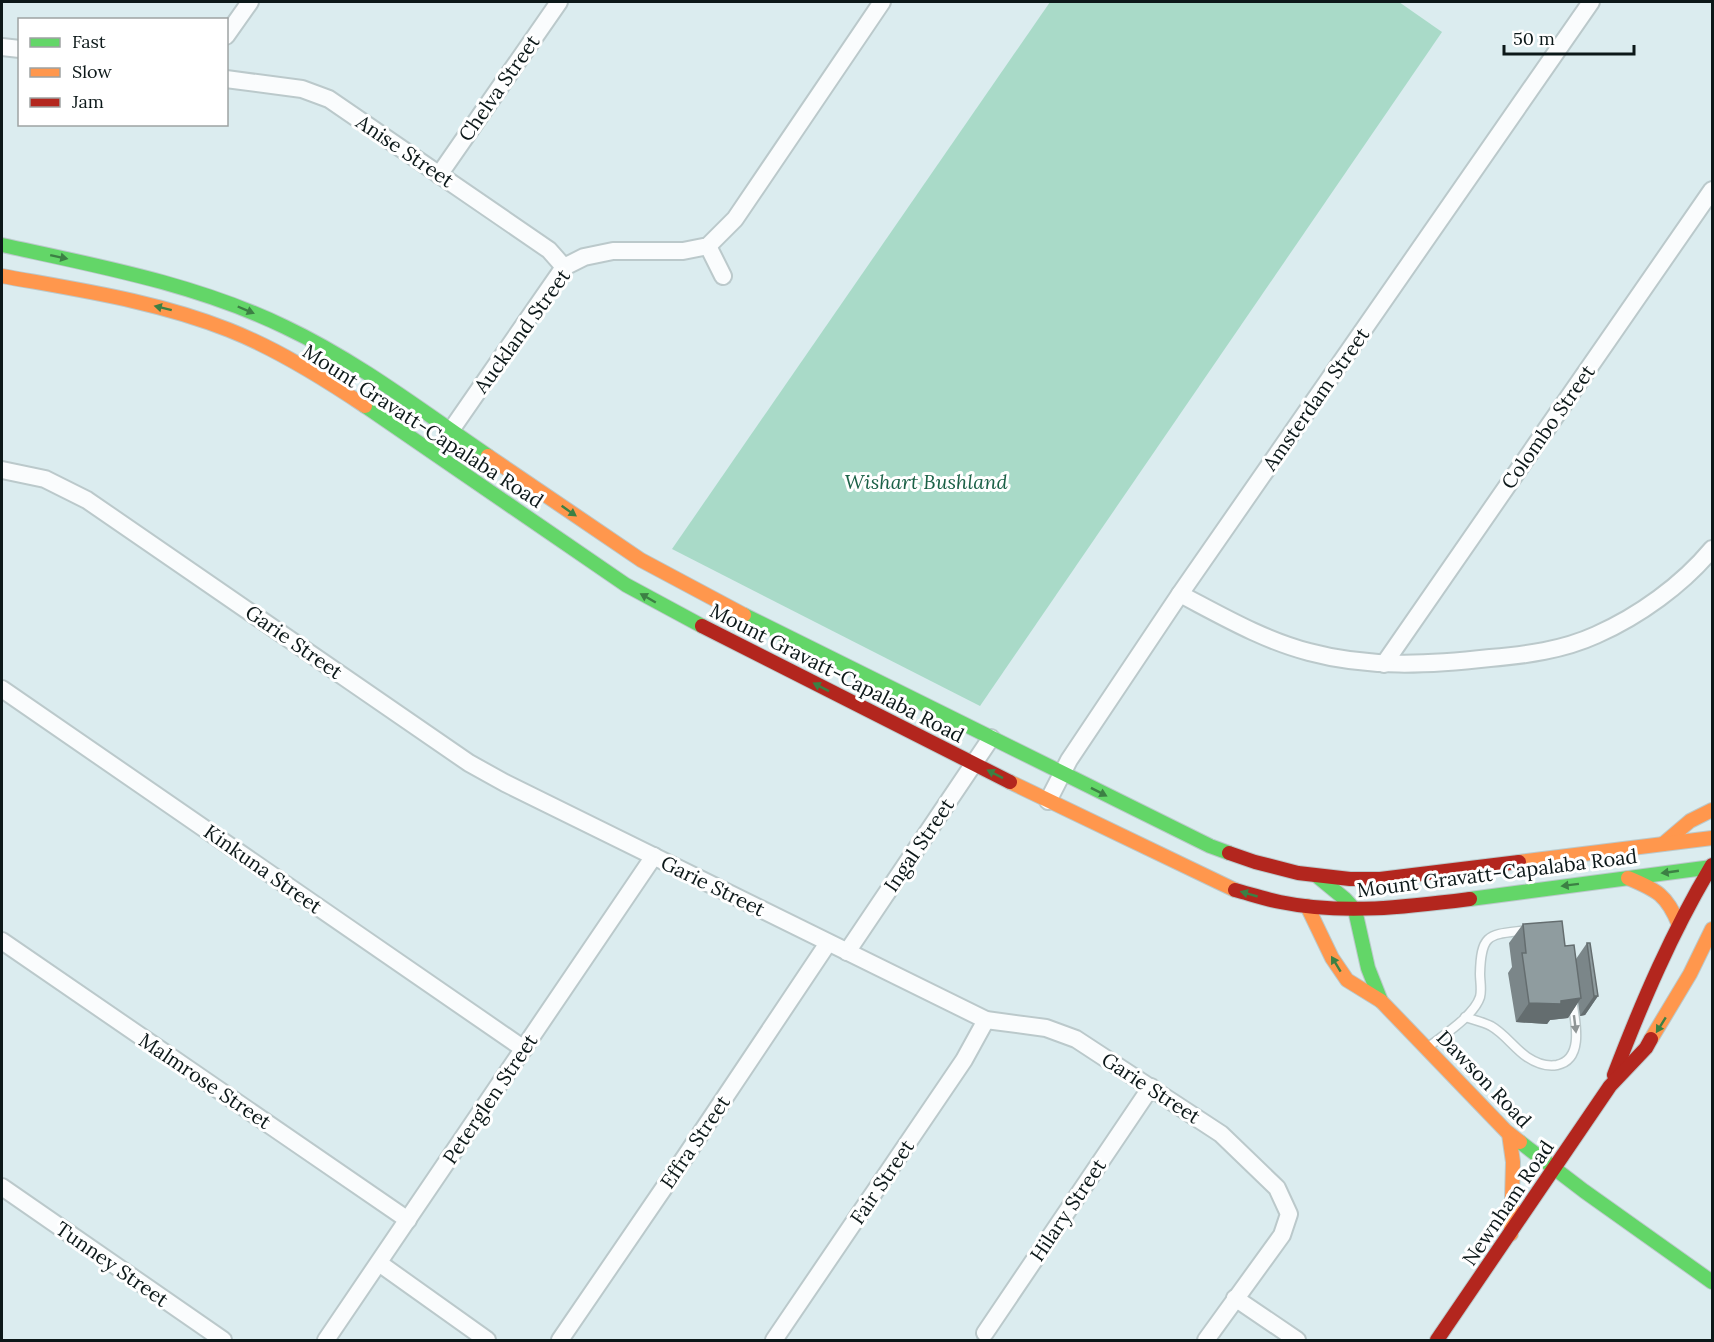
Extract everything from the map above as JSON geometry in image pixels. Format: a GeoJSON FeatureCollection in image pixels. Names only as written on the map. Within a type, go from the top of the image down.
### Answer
{"type":"FeatureCollection","features":[{"type":"Feature","properties":{"kind":"main road","name":"Mount Gravatt-Capalaba Road"},"geometry":{"type":"LineString","coordinates":[[2,245],[159,280],[242,308],[286,327],[347,360],[602,534],[676,580],[1210,846],[1271,867],[1317,876],[1350,879],[1408,876],[1713,838]]}},
{"type":"Feature","properties":{"kind":"main road","name":"Mount Gravatt-Capalaba Road"},"geometry":{"type":"LineString","coordinates":[[2,276],[164,307],[232,331],[332,385],[646,597],[720,637],[1228,888],[1281,902],[1355,910],[1399,908],[1712,866]]}},
{"type":"Feature","properties":{"kind":"main road"},"geometry":{"type":"LineString","coordinates":[[1663,844],[1690,821],[1713,810]]}},
{"type":"Feature","properties":{"kind":"main road","name":"Newnham Road"},"geometry":{"type":"LineString","coordinates":[[1610,1086],[1628,1037],[1679,925],[1712,866]]}},
{"type":"Feature","properties":{"kind":"main road"},"geometry":{"type":"LineString","coordinates":[[1317,876],[1355,910]]}},
{"type":"Feature","properties":{"kind":"main road"},"geometry":{"type":"LineString","coordinates":[[1628,878],[1662,893],[1672,906],[1679,925]]}},
{"type":"Feature","properties":{"kind":"main road","name":"Dawson Road"},"geometry":{"type":"LineString","coordinates":[[1307,906],[1338,969],[1347,980],[1381,1000],[1509,1134],[1555,1170],[1713,1282]]}},
{"type":"Feature","properties":{"kind":"main road","name":"Dawson Road"},"geometry":{"type":"LineString","coordinates":[[1355,910],[1368,968],[1381,1000]]}},
{"type":"Feature","properties":{"kind":"main road","name":"Newnham Road"},"geometry":{"type":"LineString","coordinates":[[1437,1341],[1610,1086],[1646,1048],[1690,974],[1713,929]]}},
{"type":"Feature","properties":{"kind":"main road"},"geometry":{"type":"LineString","coordinates":[[1690,974],[1713,948]]}},
{"type":"Feature","properties":{"kind":"main road"},"geometry":{"type":"LineString","coordinates":[[1509,1134],[1513,1162],[1511,1234]]}},
{"type":"Feature","properties":{"kind":"street"},"geometry":{"type":"LineString","coordinates":[[228,33],[250,2]]}},
{"type":"Feature","properties":{"kind":"street","name":"Chelva Street"},"geometry":{"type":"LineString","coordinates":[[439,175],[559,2]]}},
{"type":"Feature","properties":{"kind":"street"},"geometry":{"type":"LineString","coordinates":[[723,276],[708,246],[735,219],[882,2]]}},
{"type":"Feature","properties":{"kind":"street","name":"Amsterdam Street"},"geometry":{"type":"LineString","coordinates":[[1048,801],[1062,773],[1180,594],[1591,2]]}},
{"type":"Feature","properties":{"kind":"street"},"geometry":{"type":"LineString","coordinates":[[2,47],[18,49]]}},
{"type":"Feature","properties":{"kind":"street","name":"Anise Street"},"geometry":{"type":"LineString","coordinates":[[228,79],[302,89],[329,99],[549,250],[564,267]]}},
{"type":"Feature","properties":{"kind":"street","name":"Colombo Street"},"geometry":{"type":"LineString","coordinates":[[1384,664],[1713,190]]}},
{"type":"Feature","properties":{"kind":"street","name":"Auckland Street"},"geometry":{"type":"LineString","coordinates":[[435,454],[564,267],[585,257],[613,251],[683,250],[708,246]]}},
{"type":"Feature","properties":{"kind":"street","name":"Garie Street"},"geometry":{"type":"LineString","coordinates":[[2,470],[45,479],[87,500],[469,763],[986,1020],[1046,1028],[1076,1039],[1221,1134],[1277,1188],[1285,1201],[1288,1214],[1282,1235],[1206,1341]]}},
{"type":"Feature","properties":{"kind":"street"},"geometry":{"type":"LineString","coordinates":[[1180,594],[1238,625],[1309,652],[1384,664],[1450,663],[1523,655],[1558,648],[1595,636],[1629,618],[1667,592],[1713,549]]}},
{"type":"Feature","properties":{"kind":"street","name":"Kinkuna Street"},"geometry":{"type":"LineString","coordinates":[[2,689],[524,1050]]}},
{"type":"Feature","properties":{"kind":"street","name":"Ingal Street"},"geometry":{"type":"LineString","coordinates":[[847,952],[991,738]]}},
{"type":"Feature","properties":{"kind":"street","name":"Peterglen Street"},"geometry":{"type":"LineString","coordinates":[[326,1341],[654,856]]}},
{"type":"Feature","properties":{"kind":"street","name":"Malmrose Street"},"geometry":{"type":"LineString","coordinates":[[2,941],[408,1220]]}},
{"type":"Feature","properties":{"kind":"street","name":"Effra Street"},"geometry":{"type":"LineString","coordinates":[[560,1341],[828,943]]}},
{"type":"Feature","properties":{"kind":"street","name":"Fair Street"},"geometry":{"type":"LineString","coordinates":[[774,1341],[964,1060],[986,1020]]}},
{"type":"Feature","properties":{"kind":"street","name":"Hilary Street"},"geometry":{"type":"LineString","coordinates":[[985,1333],[1151,1087]]}},
{"type":"Feature","properties":{"kind":"street","name":"Tunney Street"},"geometry":{"type":"LineString","coordinates":[[2,1187],[223,1341]]}},
{"type":"Feature","properties":{"kind":"street"},"geometry":{"type":"LineString","coordinates":[[379,1263],[487,1341]]}},
{"type":"Feature","properties":{"kind":"street"},"geometry":{"type":"LineString","coordinates":[[1235,1298],[1297,1341]]}},
{"type":"Feature","properties":{"kind":"lane"},"geometry":{"type":"LineString","coordinates":[[1427,1048],[1475,1006],[1480,996],[1480,952],[1484,943],[1496,934],[1536,929]]}},
{"type":"Feature","properties":{"kind":"lane"},"geometry":{"type":"LineString","coordinates":[[1465,1017],[1489,1024],[1525,1056],[1538,1063],[1549,1067],[1562,1064],[1570,1058],[1575,1048],[1576,1034],[1571,991]]}},
{"type":"Feature","properties":{"kind":"green space","name":"Wishart Bushland"},"geometry":{"type":"Polygon","coordinates":[[[1050,2],[1399,2],[1442,32],[980,706],[672,549],[1050,2]]]}},
{"type":"Feature","properties":{"kind":"building"},"geometry":{"type":"Polygon","coordinates":[[[1562,921],[1565,946],[1574,945],[1581,998],[1561,1001],[1561,1004],[1529,1003],[1522,953],[1526,953],[1523,924],[1562,921]]]}},
{"type":"Feature","properties":{"kind":"building"},"geometry":{"type":"Polygon","coordinates":[[[1587,943],[1590,943],[1598,996],[1594,996],[1587,943]]]}},
{"type":"Feature","properties":{"kind":"traffic: fast"},"geometry":{"type":"LineString","coordinates":[[2,245],[146,278],[217,299],[251,312],[312,340],[338,355],[389,387],[488,456]]}},
{"type":"Feature","properties":{"kind":"traffic: fast"},"geometry":{"type":"LineString","coordinates":[[365,406],[626,585],[702,626]]}},
{"type":"Feature","properties":{"kind":"traffic: fast"},"geometry":{"type":"LineString","coordinates":[[744,615],[1210,846],[1229,853]]}},
{"type":"Feature","properties":{"kind":"traffic: fast"},"geometry":{"type":"LineString","coordinates":[[1470,899],[1712,867]]}},
{"type":"Feature","properties":{"kind":"traffic: fast"},"geometry":{"type":"LineString","coordinates":[[1317,876],[1355,910],[1368,968],[1381,1001]]}},
{"type":"Feature","properties":{"kind":"traffic: fast"},"geometry":{"type":"LineString","coordinates":[[1520,1142],[1584,1191],[1712,1282]]}},
{"type":"Feature","properties":{"kind":"traffic: slow"},"geometry":{"type":"LineString","coordinates":[[2,276],[117,297],[174,311],[229,330],[282,355],[365,406]]}},
{"type":"Feature","properties":{"kind":"traffic: slow"},"geometry":{"type":"LineString","coordinates":[[488,456],[641,560],[744,615]]}},
{"type":"Feature","properties":{"kind":"traffic: slow"},"geometry":{"type":"LineString","coordinates":[[1010,782],[1235,890]]}},
{"type":"Feature","properties":{"kind":"traffic: slow"},"geometry":{"type":"LineString","coordinates":[[1663,844],[1690,821],[1712,810]]}},
{"type":"Feature","properties":{"kind":"traffic: slow"},"geometry":{"type":"LineString","coordinates":[[1519,862],[1712,838]]}},
{"type":"Feature","properties":{"kind":"traffic: slow"},"geometry":{"type":"LineString","coordinates":[[1628,878],[1647,886],[1660,895],[1670,907],[1679,925]]}},
{"type":"Feature","properties":{"kind":"traffic: slow"},"geometry":{"type":"LineString","coordinates":[[1307,906],[1332,958],[1347,980],[1381,1001],[1506,1131],[1520,1142]]}},
{"type":"Feature","properties":{"kind":"traffic: slow"},"geometry":{"type":"LineString","coordinates":[[1651,1039],[1690,974],[1712,929]]}},
{"type":"Feature","properties":{"kind":"traffic: slow"},"geometry":{"type":"LineString","coordinates":[[1509,1134],[1513,1162],[1511,1234]]}},
{"type":"Feature","properties":{"kind":"traffic: jam"},"geometry":{"type":"LineString","coordinates":[[702,626],[1010,782]]}},
{"type":"Feature","properties":{"kind":"traffic: jam"},"geometry":{"type":"LineString","coordinates":[[1229,853],[1298,873],[1350,879],[1380,879],[1519,862]]}},
{"type":"Feature","properties":{"kind":"traffic: jam"},"geometry":{"type":"LineString","coordinates":[[1614,1075],[1658,968],[1712,865]]}},
{"type":"Feature","properties":{"kind":"traffic: jam"},"geometry":{"type":"LineString","coordinates":[[1235,890],[1304,906],[1351,909],[1399,907],[1470,899]]}},
{"type":"Feature","properties":{"kind":"traffic: jam"},"geometry":{"type":"LineString","coordinates":[[1437,1340],[1610,1086],[1646,1048],[1651,1039]]}}]}
